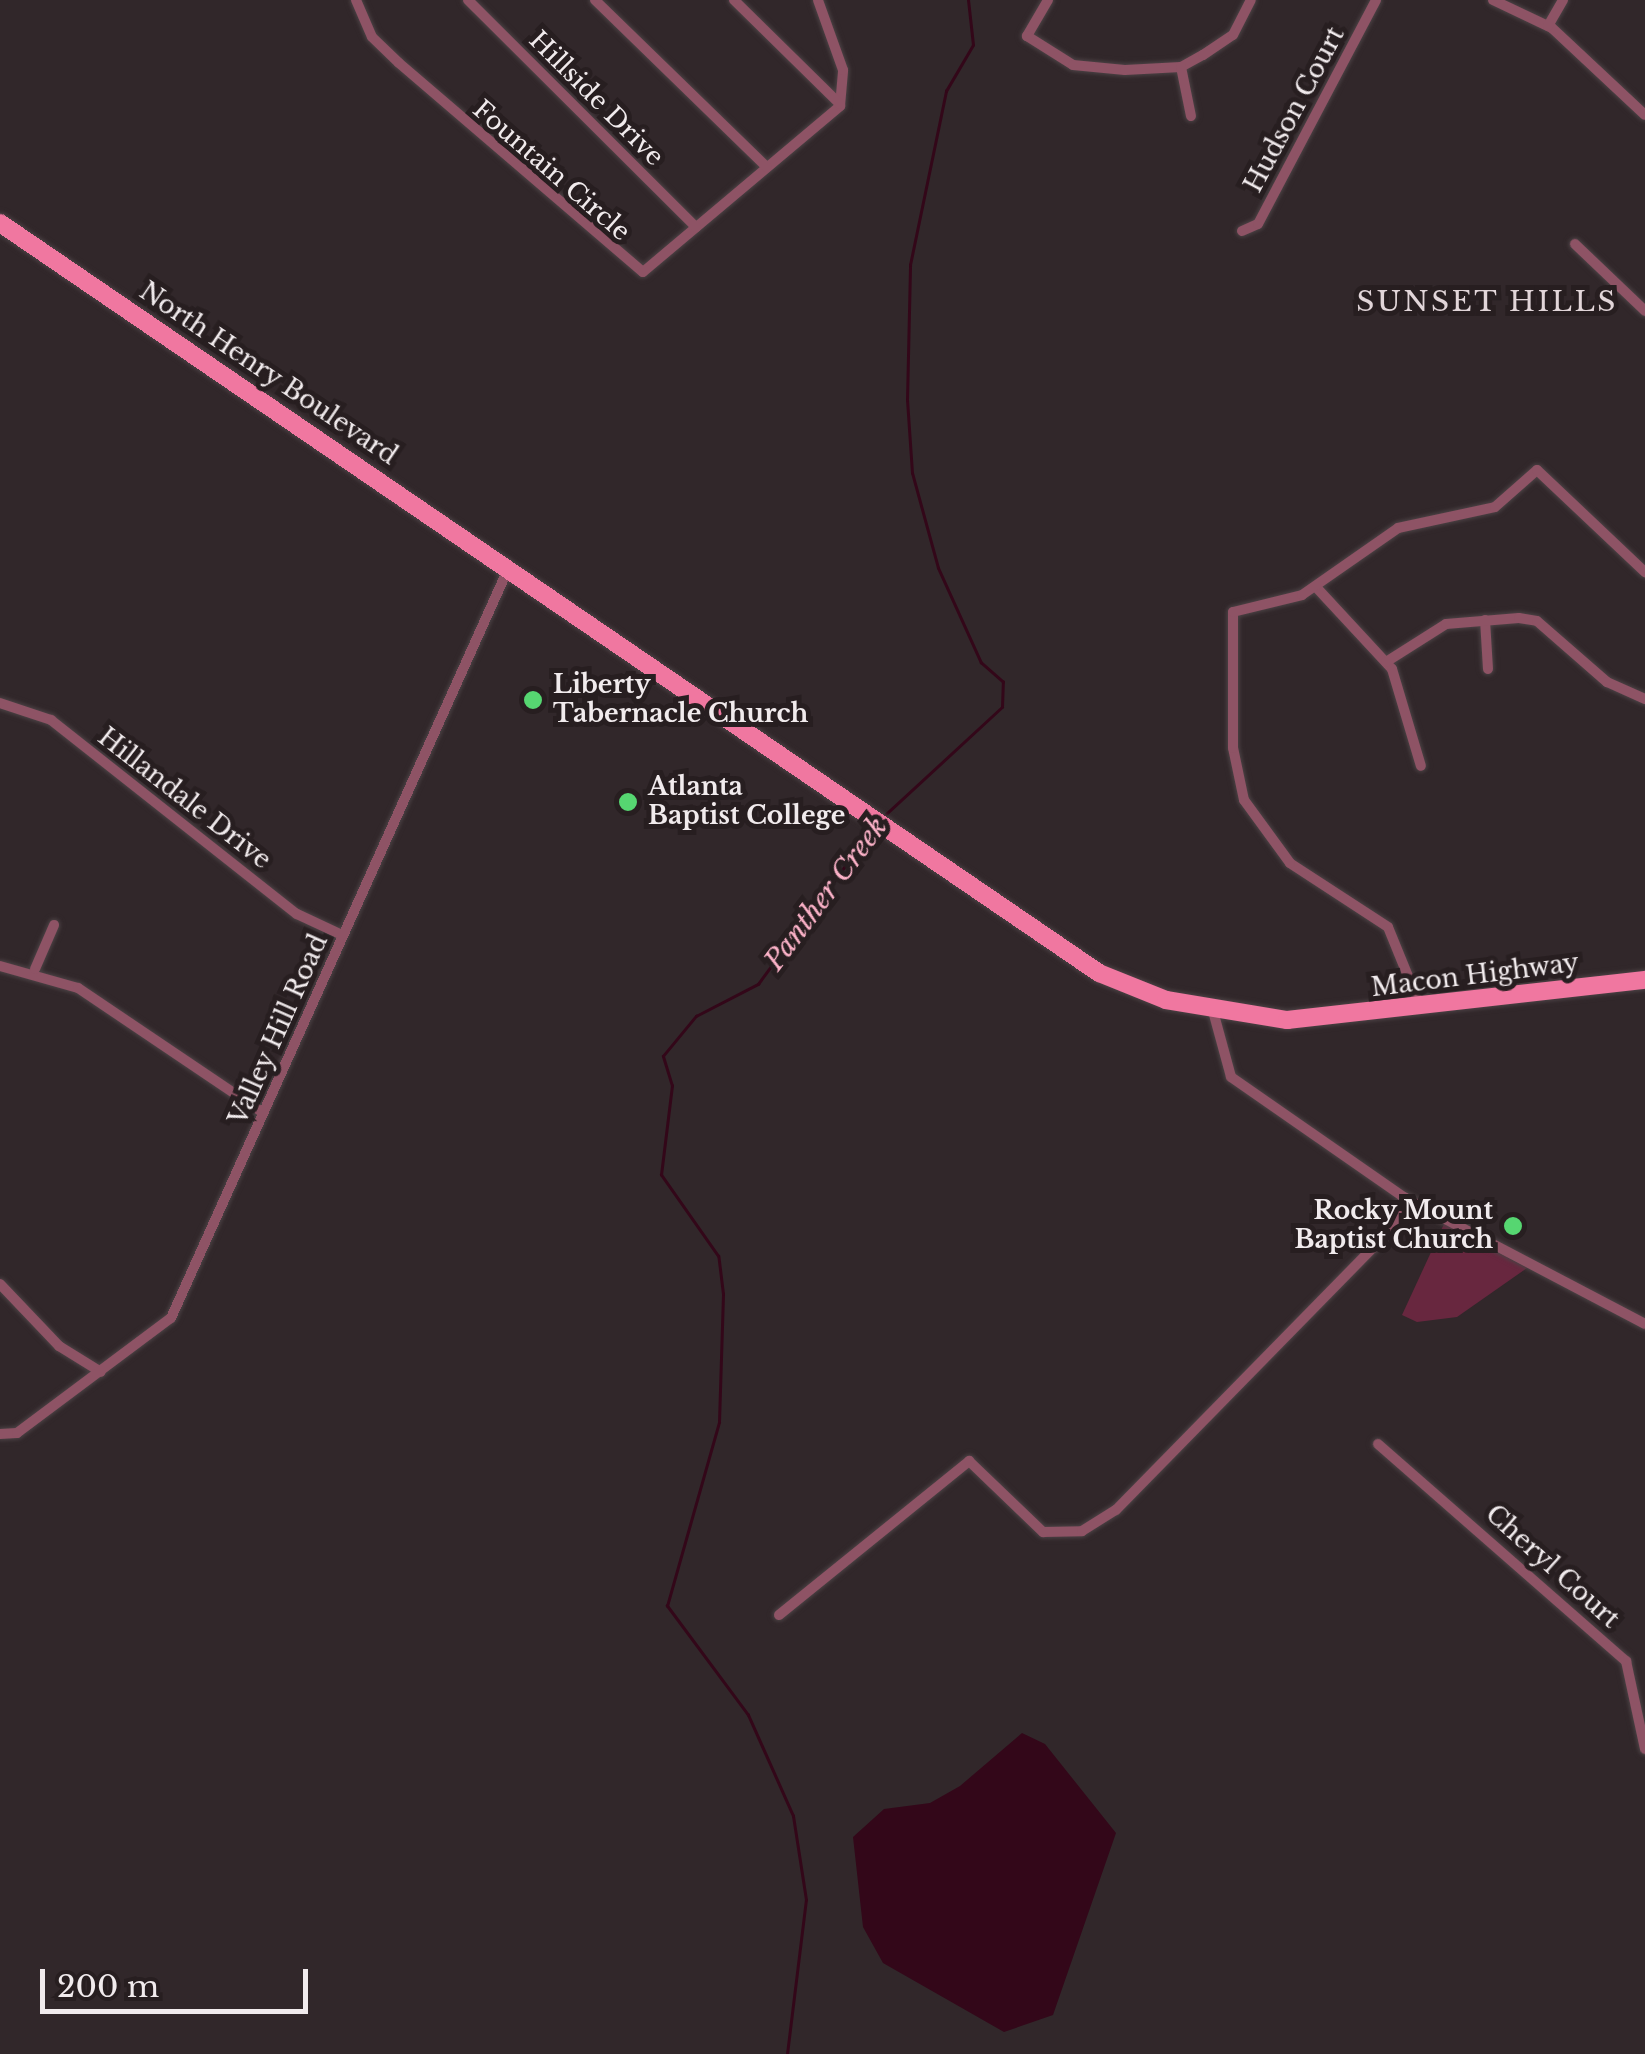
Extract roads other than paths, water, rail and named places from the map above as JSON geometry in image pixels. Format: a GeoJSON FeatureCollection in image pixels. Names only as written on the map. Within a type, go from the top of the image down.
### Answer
{"type":"FeatureCollection","features":[{"type":"Feature","properties":{"kind":"main road","name":"North Henry Boulevard"},"geometry":{"type":"LineString","coordinates":[[0,222],[509,566],[1038,938],[1130,988],[1213,1011]]}},
{"type":"Feature","properties":{"kind":"main road","name":"Macon Highway"},"geometry":{"type":"LineString","coordinates":[[1213,1011],[1311,1020],[1422,1010],[1645,980]]}},
{"type":"Feature","properties":{"kind":"street","name":"Fountain Circle"},"geometry":{"type":"LineString","coordinates":[[356,0],[385,50],[620,259],[643,272],[840,104]]}},
{"type":"Feature","properties":{"kind":"street","name":"Hillside Drive"},"geometry":{"type":"LineString","coordinates":[[468,0],[696,227]]}},
{"type":"Feature","properties":{"kind":"street"},"geometry":{"type":"LineString","coordinates":[[594,0],[766,168]]}},
{"type":"Feature","properties":{"kind":"street"},"geometry":{"type":"LineString","coordinates":[[734,0],[840,104]]}},
{"type":"Feature","properties":{"kind":"street"},"geometry":{"type":"LineString","coordinates":[[818,0],[843,70],[840,104]]}},
{"type":"Feature","properties":{"kind":"street"},"geometry":{"type":"LineString","coordinates":[[1048,0],[1026,26],[1057,59],[1181,66],[1233,35],[1251,0]]}},
{"type":"Feature","properties":{"kind":"street","name":"Hudson Court"},"geometry":{"type":"LineString","coordinates":[[1242,232],[1258,224],[1376,0]]}},
{"type":"Feature","properties":{"kind":"street"},"geometry":{"type":"LineString","coordinates":[[1493,0],[1548,26],[1645,114]]}},
{"type":"Feature","properties":{"kind":"street"},"geometry":{"type":"LineString","coordinates":[[1548,26],[1563,0]]}},
{"type":"Feature","properties":{"kind":"street"},"geometry":{"type":"LineString","coordinates":[[1181,66],[1191,116]]}},
{"type":"Feature","properties":{"kind":"street"},"geometry":{"type":"LineString","coordinates":[[1575,244],[1645,311]]}},
{"type":"Feature","properties":{"kind":"street"},"geometry":{"type":"LineString","coordinates":[[1422,1010],[1388,927],[1290,863],[1244,800],[1233,748],[1233,612],[1316,587],[1375,540],[1482,513],[1537,470],[1645,572]]}},
{"type":"Feature","properties":{"kind":"street","name":"Valley Hill Road"},"geometry":{"type":"LineString","coordinates":[[0,1434],[18,1433],[171,1318],[509,566]]}},
{"type":"Feature","properties":{"kind":"street"},"geometry":{"type":"LineString","coordinates":[[1316,587],[1386,662],[1421,766]]}},
{"type":"Feature","properties":{"kind":"street"},"geometry":{"type":"LineString","coordinates":[[1386,662],[1446,624],[1485,620],[1537,622],[1607,682],[1645,698]]}},
{"type":"Feature","properties":{"kind":"street"},"geometry":{"type":"LineString","coordinates":[[1485,620],[1488,668]]}},
{"type":"Feature","properties":{"kind":"street","name":"Hillandale Drive"},"geometry":{"type":"LineString","coordinates":[[0,702],[51,720],[297,914],[342,934]]}},
{"type":"Feature","properties":{"kind":"street"},"geometry":{"type":"LineString","coordinates":[[35,969],[54,925]]}},
{"type":"Feature","properties":{"kind":"street"},"geometry":{"type":"LineString","coordinates":[[0,966],[35,969],[78,988],[262,1112]]}},
{"type":"Feature","properties":{"kind":"street"},"geometry":{"type":"LineString","coordinates":[[1213,1011],[1230,1076],[1405,1198],[1645,1324]]}},
{"type":"Feature","properties":{"kind":"street"},"geometry":{"type":"LineString","coordinates":[[778,1615],[969,1462],[1043,1532],[1082,1531],[1116,1510],[1392,1228],[1405,1198]]}},
{"type":"Feature","properties":{"kind":"street"},"geometry":{"type":"LineString","coordinates":[[0,1284],[59,1346],[102,1372]]}},
{"type":"Feature","properties":{"kind":"street","name":"Cheryl Court"},"geometry":{"type":"LineString","coordinates":[[1378,1444],[1626,1661],[1645,1749]]}},
{"type":"Feature","properties":{"kind":"waterway","name":"Panther Creek"},"geometry":{"type":"LineString","coordinates":[[885,815],[1002,707],[1003,682],[981,663],[938,568],[912,473],[907,400],[910,265],[946,91],[973,45],[968,0]]}},
{"type":"Feature","properties":{"kind":"waterway","name":"Panther Creek"},"geometry":{"type":"LineString","coordinates":[[787,2054],[806,1900],[793,1816],[748,1715],[667,1606],[719,1422],[723,1294],[718,1256],[661,1175],[672,1086],[663,1056],[696,1016],[758,984],[873,828]]}},
{"type":"Feature","properties":{"kind":"place","name":"Liberty Tabernacle Church"},"geometry":{"type":"Point","coordinates":[533,700]}},
{"type":"Feature","properties":{"kind":"place","name":"Atlanta Baptist College"},"geometry":{"type":"Point","coordinates":[628,802]}},
{"type":"Feature","properties":{"kind":"place","name":"Rocky Mount Baptist Church"},"geometry":{"type":"Point","coordinates":[1513,1226]}},
{"type":"Feature","properties":{"kind":"district","name":"SUNSET HILLS"},"geometry":{"type":"Point","coordinates":[1487,302]}}]}
